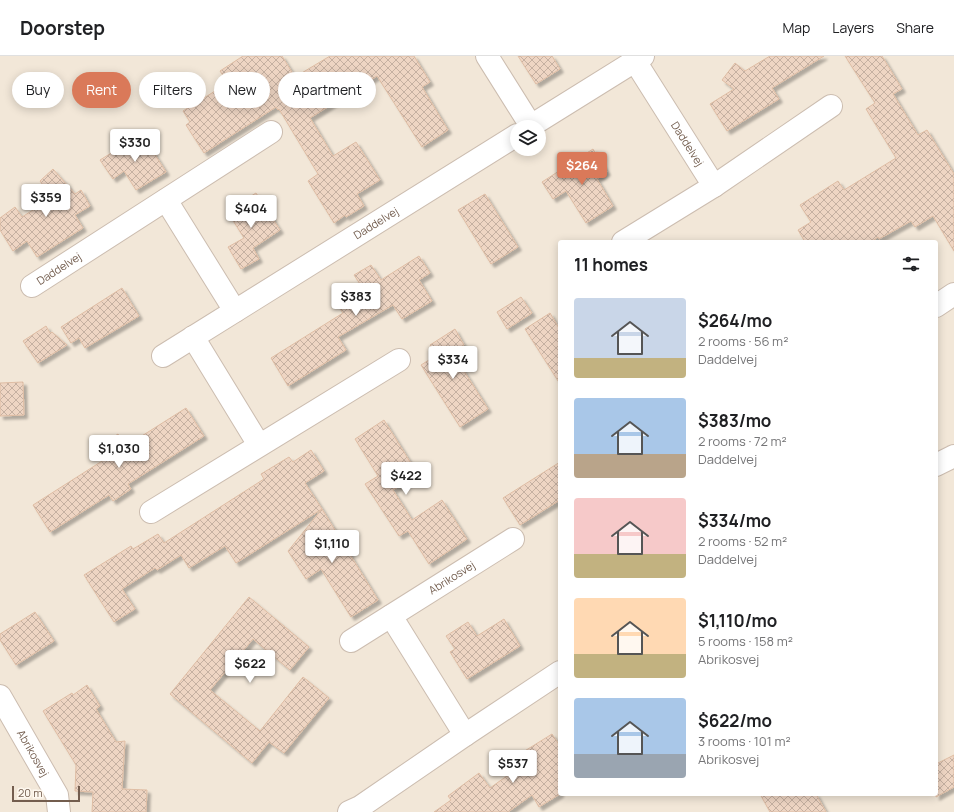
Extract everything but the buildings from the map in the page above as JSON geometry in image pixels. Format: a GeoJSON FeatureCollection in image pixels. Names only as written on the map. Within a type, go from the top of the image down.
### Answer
{"type":"FeatureCollection","features":[{"type":"Feature","properties":{"kind":"street"},"geometry":{"type":"LineString","coordinates":[[487,56],[521,120]]}},
{"type":"Feature","properties":{"kind":"street","name":"Daddelvej"},"geometry":{"type":"LineString","coordinates":[[541,120],[639,59],[714,186]]}},
{"type":"Feature","properties":{"kind":"street"},"geometry":{"type":"LineString","coordinates":[[626,240],[714,186],[831,106]]}},
{"type":"Feature","properties":{"kind":"street","name":"Daddelvej"},"geometry":{"type":"LineString","coordinates":[[32,286],[271,132]]}},
{"type":"Feature","properties":{"kind":"street","name":"Daddelvej"},"geometry":{"type":"LineString","coordinates":[[162,356],[510,139]]}},
{"type":"Feature","properties":{"kind":"street"},"geometry":{"type":"LineString","coordinates":[[166,200],[235,311]]}},
{"type":"Feature","properties":{"kind":"street"},"geometry":{"type":"LineString","coordinates":[[938,305],[954,294]]}},
{"type":"Feature","properties":{"kind":"street"},"geometry":{"type":"LineString","coordinates":[[193,337],[259,445]]}},
{"type":"Feature","properties":{"kind":"street"},"geometry":{"type":"LineString","coordinates":[[151,512],[399,360]]}},
{"type":"Feature","properties":{"kind":"street"},"geometry":{"type":"LineString","coordinates":[[938,464],[954,456]]}},
{"type":"Feature","properties":{"kind":"street","name":"Abrikosvej"},"geometry":{"type":"LineString","coordinates":[[351,641],[513,539]]}},
{"type":"Feature","properties":{"kind":"street"},"geometry":{"type":"LineString","coordinates":[[391,616],[465,735]]}},
{"type":"Feature","properties":{"kind":"street"},"geometry":{"type":"LineString","coordinates":[[349,812],[360,807],[558,673]]}},
{"type":"Feature","properties":{"kind":"street","name":"Abrikosvej"},"geometry":{"type":"LineString","coordinates":[[0,696],[57,794],[59,812]]}},
{"type":"Feature","properties":{"kind":"shaded area"},"geometry":{"type":"Polygon","coordinates":[[[0,56],[954,56],[954,812],[0,812],[0,56]]]}}]}
